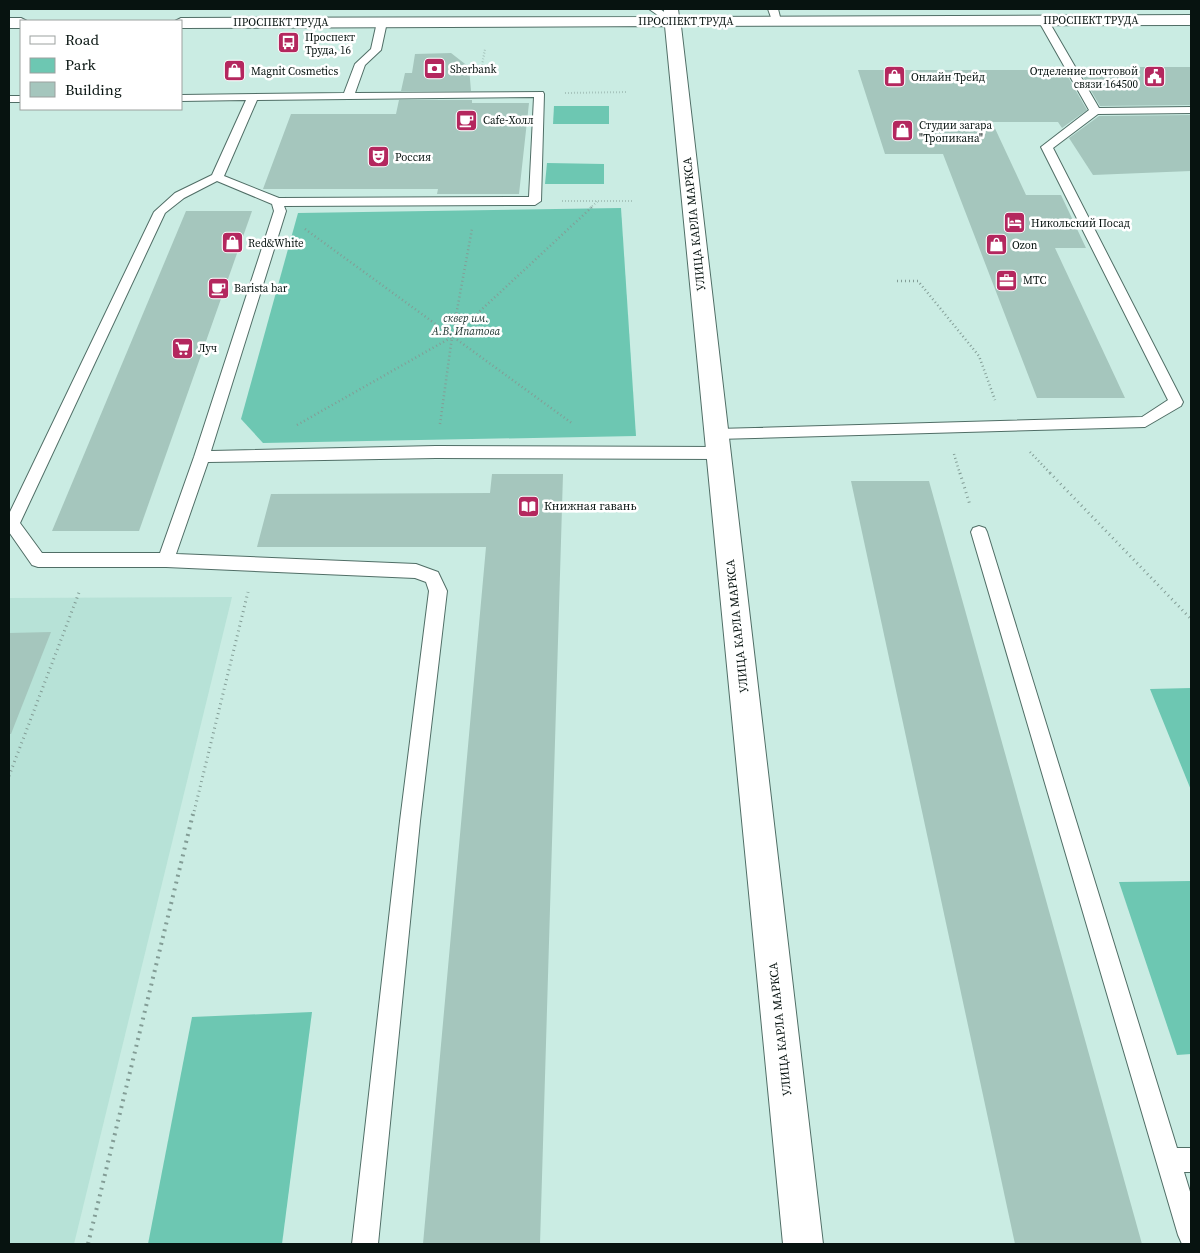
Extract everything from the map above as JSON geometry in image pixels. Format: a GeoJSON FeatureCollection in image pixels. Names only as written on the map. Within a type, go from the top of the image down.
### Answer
{"type":"FeatureCollection","features":[{"type":"Feature","properties":{"kind":"street","name":"ПРОСПЕКТ ТРУДА"},"geometry":{"type":"LineString","coordinates":[[182,23],[382,22],[666,13],[1043,20],[1191,20]]}},
{"type":"Feature","properties":{"kind":"street","name":"УЛИЦА КАРЛА МАРКСА"},"geometry":{"type":"LineString","coordinates":[[666,13],[718,443],[803,1244]]}},
{"type":"Feature","properties":{"kind":"lane"},"geometry":{"type":"LineString","coordinates":[[1043,20],[1095,111]]}},
{"type":"Feature","properties":{"kind":"lane"},"geometry":{"type":"LineString","coordinates":[[349,95],[360,64],[376,50],[382,22]]}},
{"type":"Feature","properties":{"kind":"lane"},"geometry":{"type":"LineString","coordinates":[[182,98],[539,94],[535,201],[279,206],[217,177]]}},
{"type":"Feature","properties":{"kind":"lane"},"geometry":{"type":"LineString","coordinates":[[253,97],[217,177],[177,196],[160,212],[10,524],[38,560],[166,560],[416,571],[432,577],[438,591],[410,821],[365,1244]]}},
{"type":"Feature","properties":{"kind":"lane"},"geometry":{"type":"LineString","coordinates":[[202,458],[436,452],[614,454],[718,443],[945,428],[1145,422],[1176,402],[1047,147],[1095,111],[1191,110]]}},
{"type":"Feature","properties":{"kind":"lane"},"geometry":{"type":"LineString","coordinates":[[166,560],[202,458],[279,206]]}},
{"type":"Feature","properties":{"kind":"lane"},"geometry":{"type":"LineString","coordinates":[[979,532],[1181,1160],[1191,1235]]}},
{"type":"Feature","properties":{"kind":"path"},"geometry":{"type":"LineString","coordinates":[[539,94],[628,92]]}},
{"type":"Feature","properties":{"kind":"path"},"geometry":{"type":"LineString","coordinates":[[535,201],[634,201]]}},
{"type":"Feature","properties":{"kind":"path"},"geometry":{"type":"LineString","coordinates":[[293,428],[452,337],[598,201]]}},
{"type":"Feature","properties":{"kind":"path"},"geometry":{"type":"LineString","coordinates":[[279,206],[452,337],[614,454]]}},
{"type":"Feature","properties":{"kind":"path"},"geometry":{"type":"LineString","coordinates":[[436,452],[452,337],[472,229]]}},
{"type":"Feature","properties":{"kind":"path"},"geometry":{"type":"LineString","coordinates":[[945,428],[979,532]]}},
{"type":"Feature","properties":{"kind":"path"},"geometry":{"type":"LineString","coordinates":[[9,776],[90,561]]}},
{"type":"Feature","properties":{"kind":"path"},"geometry":{"type":"LineString","coordinates":[[88,1244],[255,565]]}},
{"type":"Feature","properties":{"kind":"shaded area"},"geometry":{"type":"Polygon","coordinates":[[[232,597],[74,1244],[9,1244],[9,598],[232,597]]]}},
{"type":"Feature","properties":{"kind":"green space"},"geometry":{"type":"Polygon","coordinates":[[[554,106],[609,106],[609,124],[553,124],[554,106]]]}},
{"type":"Feature","properties":{"kind":"green space"},"geometry":{"type":"Polygon","coordinates":[[[547,163],[604,164],[604,184],[545,184],[547,163]]]}},
{"type":"Feature","properties":{"kind":"green space","name":"сквер им. А.В. Ипатова"},"geometry":{"type":"Polygon","coordinates":[[[621,208],[636,436],[263,443],[241,419],[298,213],[621,208]]]}},
{"type":"Feature","properties":{"kind":"green space"},"geometry":{"type":"Polygon","coordinates":[[[1191,688],[1191,790],[1150,689],[1191,688]]]}},
{"type":"Feature","properties":{"kind":"green space"},"geometry":{"type":"Polygon","coordinates":[[[1191,881],[1191,1054],[1177,1055],[1119,882],[1191,881]]]}},
{"type":"Feature","properties":{"kind":"green space"},"geometry":{"type":"Polygon","coordinates":[[[312,1012],[282,1244],[148,1244],[192,1017],[312,1012]]]}},
{"type":"Feature","properties":{"kind":"building"},"geometry":{"type":"Polygon","coordinates":[[[451,53],[469,67],[471,91],[401,91],[405,73],[412,73],[415,54],[451,53]]]}},
{"type":"Feature","properties":{"kind":"building"},"geometry":{"type":"Polygon","coordinates":[[[1093,67],[1191,67],[1191,105],[1100,106],[1079,70],[1095,70],[1093,67]]]}},
{"type":"Feature","properties":{"kind":"building"},"geometry":{"type":"Polygon","coordinates":[[[858,70],[1064,70],[1087,110],[1062,128],[1058,122],[992,122],[1026,195],[1061,195],[1086,248],[1055,248],[1125,398],[1037,398],[943,154],[885,154],[858,70]]]}},
{"type":"Feature","properties":{"kind":"building","name":"Россия"},"geometry":{"type":"Polygon","coordinates":[[[399,100],[472,100],[472,103],[529,103],[519,194],[437,194],[438,189],[263,189],[291,114],[396,114],[399,100]]]}},
{"type":"Feature","properties":{"kind":"building"},"geometry":{"type":"Polygon","coordinates":[[[1191,115],[1191,171],[1093,175],[1069,138],[1099,116],[1191,115]]]}},
{"type":"Feature","properties":{"kind":"building"},"geometry":{"type":"Polygon","coordinates":[[[186,211],[252,211],[139,531],[52,531],[186,211]]]}},
{"type":"Feature","properties":{"kind":"building"},"geometry":{"type":"Polygon","coordinates":[[[492,474],[563,474],[540,1244],[423,1244],[486,547],[257,547],[271,494],[490,493],[492,474]]]}},
{"type":"Feature","properties":{"kind":"building"},"geometry":{"type":"Polygon","coordinates":[[[851,481],[929,481],[1142,1244],[1015,1244],[851,481]]]}},
{"type":"Feature","properties":{"kind":"building"},"geometry":{"type":"Polygon","coordinates":[[[51,632],[11,734],[9,734],[9,633],[51,632]]]}},
{"type":"Feature","properties":{"kind":"place","name":"Проспект Труда, 16"},"geometry":{"type":"Point","coordinates":[289,43]}},
{"type":"Feature","properties":{"kind":"place","name":"Sberbank"},"geometry":{"type":"Point","coordinates":[434,69]}},
{"type":"Feature","properties":{"kind":"place","name":"Magnit Cosmetics"},"geometry":{"type":"Point","coordinates":[235,71]}},
{"type":"Feature","properties":{"kind":"place","name":"Онлайн Трейд"},"geometry":{"type":"Point","coordinates":[895,77]}},
{"type":"Feature","properties":{"kind":"place","name":"Отделение почтовой связи 164500"},"geometry":{"type":"Point","coordinates":[1154,77]}},
{"type":"Feature","properties":{"kind":"place","name":"Cafe-Холл"},"geometry":{"type":"Point","coordinates":[467,120]}},
{"type":"Feature","properties":{"kind":"place","name":"Студии загара \"Тропикана\""},"geometry":{"type":"Point","coordinates":[903,131]}},
{"type":"Feature","properties":{"kind":"place","name":"Россия"},"geometry":{"type":"Point","coordinates":[379,157]}},
{"type":"Feature","properties":{"kind":"place","name":"Никольский Посад"},"geometry":{"type":"Point","coordinates":[1015,223]}},
{"type":"Feature","properties":{"kind":"place","name":"Red&White"},"geometry":{"type":"Point","coordinates":[232,243]}},
{"type":"Feature","properties":{"kind":"place","name":"Ozon"},"geometry":{"type":"Point","coordinates":[996,245]}},
{"type":"Feature","properties":{"kind":"place","name":"МТС"},"geometry":{"type":"Point","coordinates":[1007,280]}},
{"type":"Feature","properties":{"kind":"place","name":"Barista bar"},"geometry":{"type":"Point","coordinates":[218,288]}},
{"type":"Feature","properties":{"kind":"place","name":"Луч"},"geometry":{"type":"Point","coordinates":[182,348]}},
{"type":"Feature","properties":{"kind":"place","name":"Книжная гавань"},"geometry":{"type":"Point","coordinates":[528,506]}}]}
